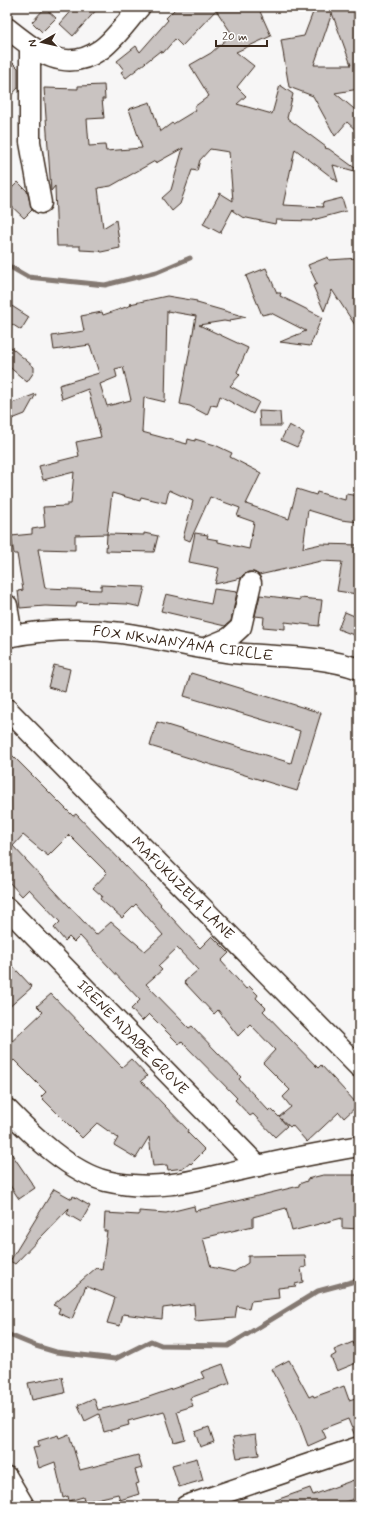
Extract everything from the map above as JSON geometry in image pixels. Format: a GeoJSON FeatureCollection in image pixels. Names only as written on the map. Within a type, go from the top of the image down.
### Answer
{"type":"FeatureCollection","features":[{"type":"Feature","properties":{"kind":"street"},"geometry":{"type":"LineString","coordinates":[[7,28],[30,46],[47,56],[57,60],[75,60],[86,57],[100,50],[140,7]]}},
{"type":"Feature","properties":{"kind":"street"},"geometry":{"type":"LineString","coordinates":[[30,46],[30,142],[40,203]]}},
{"type":"Feature","properties":{"kind":"street"},"geometry":{"type":"LineString","coordinates":[[205,648],[229,638],[241,627],[251,583]]}},
{"type":"Feature","properties":{"kind":"street"},"geometry":{"type":"LineString","coordinates":[[7,605],[10,636]]}},
{"type":"Feature","properties":{"kind":"street","name":"FOX NKWANYANA CIRCLE"},"geometry":{"type":"LineString","coordinates":[[10,636],[50,630],[81,629],[123,633],[231,653],[332,662],[359,669]]}},
{"type":"Feature","properties":{"kind":"street","name":"MAFUKUZELA LANE"},"geometry":{"type":"LineString","coordinates":[[7,709],[358,1063]]}},
{"type":"Feature","properties":{"kind":"street","name":"IRENE MDABE GROVE"},"geometry":{"type":"LineString","coordinates":[[7,908],[258,1166]]}},
{"type":"Feature","properties":{"kind":"street"},"geometry":{"type":"LineString","coordinates":[[7,1109],[49,1150],[81,1170],[106,1181],[159,1186],[186,1183],[258,1166],[359,1146]]}},
{"type":"Feature","properties":{"kind":"street"},"geometry":{"type":"LineString","coordinates":[[186,1506],[359,1447]]}},
{"type":"Feature","properties":{"kind":"street"},"geometry":{"type":"LineString","coordinates":[[7,1477],[24,1506]]}},
{"type":"Feature","properties":{"kind":"building"},"geometry":{"type":"Polygon","coordinates":[[[75,7],[99,7],[73,36],[60,24],[75,7]]]}},
{"type":"Feature","properties":{"kind":"building"},"geometry":{"type":"Polygon","coordinates":[[[177,7],[258,7],[271,36],[236,52],[254,66],[237,87],[246,96],[237,104],[272,114],[280,85],[293,94],[287,118],[326,147],[325,148],[329,149],[359,171],[333,165],[338,182],[295,149],[283,205],[323,207],[322,203],[342,198],[346,211],[313,221],[276,220],[275,224],[242,217],[233,211],[233,209],[220,233],[203,224],[220,193],[233,201],[229,152],[210,149],[200,160],[197,171],[192,170],[180,204],[172,211],[162,198],[171,190],[183,148],[156,163],[155,161],[111,186],[98,188],[103,228],[116,220],[120,248],[101,252],[80,250],[80,246],[57,246],[55,186],[51,191],[44,88],[78,89],[78,86],[104,85],[105,99],[102,99],[104,118],[87,119],[89,146],[105,145],[106,151],[142,148],[129,109],[150,102],[160,132],[172,123],[173,124],[196,110],[194,107],[209,96],[190,65],[211,53],[232,34],[216,10],[182,46],[175,39],[163,53],[160,51],[126,78],[121,72],[124,70],[117,61],[136,46],[140,52],[168,20],[166,18],[177,7]]]}},
{"type":"Feature","properties":{"kind":"building"},"geometry":{"type":"Polygon","coordinates":[[[315,7],[359,7],[359,89],[335,93],[359,113],[359,133],[347,122],[335,136],[313,96],[289,87],[281,40],[304,36],[315,7]],[[332,13],[314,65],[351,65],[332,13]]]}},
{"type":"Feature","properties":{"kind":"building"},"geometry":{"type":"Polygon","coordinates":[[[45,8],[56,18],[42,32],[32,22],[45,8]]]}},
{"type":"Feature","properties":{"kind":"building"},"geometry":{"type":"Polygon","coordinates":[[[7,57],[18,68],[18,88],[7,100],[7,57]]]}},
{"type":"Feature","properties":{"kind":"building"},"geometry":{"type":"Polygon","coordinates":[[[18,182],[27,191],[32,210],[24,218],[7,202],[7,193],[18,182]]]}},
{"type":"Feature","properties":{"kind":"building"},"geometry":{"type":"Polygon","coordinates":[[[328,257],[329,260],[359,258],[359,331],[332,290],[324,311],[313,286],[317,284],[308,265],[328,257]]]}},
{"type":"Feature","properties":{"kind":"building"},"geometry":{"type":"Polygon","coordinates":[[[266,268],[277,293],[281,293],[280,296],[322,317],[310,346],[280,342],[306,331],[271,313],[262,315],[246,276],[266,268]]]}},
{"type":"Feature","properties":{"kind":"building"},"geometry":{"type":"Polygon","coordinates":[[[167,296],[197,301],[197,303],[246,317],[230,320],[230,322],[224,321],[199,325],[248,348],[237,372],[240,375],[230,386],[259,402],[253,414],[220,396],[217,406],[211,405],[207,415],[190,406],[180,404],[196,316],[167,311],[165,402],[144,397],[142,432],[187,444],[188,439],[195,441],[195,439],[215,445],[232,453],[230,457],[261,473],[246,504],[289,519],[297,489],[316,495],[317,492],[345,500],[346,494],[359,496],[359,522],[341,520],[308,510],[303,548],[321,544],[359,545],[359,582],[357,594],[337,591],[342,562],[321,561],[259,575],[254,572],[248,572],[241,578],[215,584],[219,568],[189,562],[195,533],[208,535],[207,538],[218,540],[218,542],[249,549],[254,522],[237,516],[240,508],[210,497],[190,541],[183,538],[193,501],[169,490],[166,503],[141,497],[140,501],[112,493],[107,534],[75,535],[75,550],[38,549],[45,588],[101,590],[101,585],[145,587],[140,607],[127,604],[77,602],[76,607],[45,606],[20,608],[18,591],[23,590],[17,554],[14,554],[11,536],[32,534],[32,529],[45,527],[43,507],[67,506],[67,504],[71,504],[74,472],[43,480],[39,466],[79,456],[76,442],[101,437],[88,389],[62,399],[59,385],[99,373],[90,345],[54,350],[52,336],[84,331],[81,316],[102,312],[103,315],[132,305],[130,304],[167,296]],[[123,367],[115,369],[117,377],[100,384],[107,406],[131,400],[123,367]]]}},
{"type":"Feature","properties":{"kind":"building"},"geometry":{"type":"Polygon","coordinates":[[[7,303],[29,317],[21,330],[7,321],[7,303]]]}},
{"type":"Feature","properties":{"kind":"building"},"geometry":{"type":"Polygon","coordinates":[[[7,344],[34,367],[34,372],[27,382],[7,365],[7,344]]]}},
{"type":"Feature","properties":{"kind":"building"},"geometry":{"type":"Polygon","coordinates":[[[36,394],[25,414],[7,421],[7,405],[36,394]]]}},
{"type":"Feature","properties":{"kind":"building"},"geometry":{"type":"Polygon","coordinates":[[[259,411],[280,412],[281,426],[260,426],[259,411]]]}},
{"type":"Feature","properties":{"kind":"building"},"geometry":{"type":"Polygon","coordinates":[[[289,425],[304,433],[297,447],[281,440],[289,425]]]}},
{"type":"Feature","properties":{"kind":"building"},"geometry":{"type":"Polygon","coordinates":[[[144,533],[158,536],[154,552],[106,551],[107,534],[144,535],[144,533]]]}},
{"type":"Feature","properties":{"kind":"building"},"geometry":{"type":"Polygon","coordinates":[[[214,589],[237,592],[231,621],[225,626],[161,611],[166,594],[211,604],[214,589]]]}},
{"type":"Feature","properties":{"kind":"building"},"geometry":{"type":"Polygon","coordinates":[[[260,595],[300,600],[300,598],[322,600],[319,626],[285,622],[285,629],[263,627],[264,617],[255,616],[260,595]]]}},
{"type":"Feature","properties":{"kind":"building"},"geometry":{"type":"Polygon","coordinates":[[[345,612],[359,618],[359,637],[338,629],[345,612]]]}},
{"type":"Feature","properties":{"kind":"building"},"geometry":{"type":"Polygon","coordinates":[[[54,665],[70,669],[65,692],[48,687],[54,665]]]}},
{"type":"Feature","properties":{"kind":"building"},"geometry":{"type":"Polygon","coordinates":[[[191,673],[321,713],[297,791],[150,746],[157,722],[291,763],[300,731],[184,696],[191,673]]]}},
{"type":"Feature","properties":{"kind":"building"},"geometry":{"type":"Polygon","coordinates":[[[7,750],[73,816],[76,814],[147,888],[161,904],[160,905],[200,948],[212,936],[229,953],[221,961],[246,989],[249,986],[258,995],[256,998],[266,1008],[263,1011],[318,1068],[321,1065],[358,1105],[344,1118],[339,1112],[307,1142],[292,1125],[290,1127],[280,1118],[287,1126],[275,1137],[253,1114],[250,1116],[235,1100],[237,1098],[181,1041],[179,1044],[149,1014],[142,1021],[131,1009],[140,1000],[80,936],[74,942],[69,937],[65,941],[54,928],[60,922],[29,889],[22,896],[7,880],[7,750]],[[23,835],[13,846],[96,935],[111,922],[145,951],[163,935],[136,904],[122,918],[100,899],[102,896],[93,888],[107,873],[69,835],[48,856],[23,835]],[[177,948],[158,966],[162,970],[146,984],[189,1028],[192,1026],[241,1077],[239,1079],[269,1111],[271,1109],[279,1117],[291,1107],[283,1097],[290,1090],[263,1063],[275,1050],[250,1024],[238,1036],[218,1010],[214,1014],[184,982],[198,970],[177,948]]]}},
{"type":"Feature","properties":{"kind":"building"},"geometry":{"type":"Polygon","coordinates":[[[7,960],[32,987],[7,1009],[7,960]]]}},
{"type":"Feature","properties":{"kind":"building"},"geometry":{"type":"Polygon","coordinates":[[[51,994],[122,1067],[131,1059],[147,1076],[141,1081],[205,1150],[191,1164],[190,1163],[184,1168],[168,1170],[167,1165],[153,1166],[149,1137],[136,1158],[114,1145],[118,1138],[97,1123],[82,1138],[41,1097],[46,1092],[14,1060],[7,1066],[7,1046],[43,1012],[37,1006],[51,994]]]}},
{"type":"Feature","properties":{"kind":"building"},"geometry":{"type":"Polygon","coordinates":[[[7,1147],[35,1188],[19,1199],[7,1181],[7,1147]]]}},
{"type":"Feature","properties":{"kind":"building"},"geometry":{"type":"Polygon","coordinates":[[[323,1175],[359,1175],[359,1229],[342,1228],[342,1218],[292,1231],[286,1208],[253,1217],[253,1226],[203,1238],[211,1267],[234,1272],[248,1263],[248,1256],[305,1255],[306,1267],[301,1268],[303,1282],[295,1284],[296,1286],[278,1288],[279,1298],[251,1301],[249,1309],[237,1306],[235,1318],[195,1321],[194,1304],[163,1308],[162,1319],[123,1314],[120,1326],[107,1323],[115,1298],[86,1286],[72,1319],[58,1313],[60,1308],[53,1305],[96,1268],[102,1270],[107,1231],[104,1231],[105,1213],[139,1215],[139,1211],[166,1213],[194,1206],[195,1211],[299,1186],[299,1184],[307,1181],[307,1179],[323,1175]]]}},
{"type":"Feature","properties":{"kind":"building"},"geometry":{"type":"Polygon","coordinates":[[[54,1189],[72,1199],[73,1196],[90,1206],[81,1222],[67,1214],[69,1208],[15,1264],[10,1261],[54,1189]]]}},
{"type":"Feature","properties":{"kind":"building"},"geometry":{"type":"Polygon","coordinates":[[[353,1342],[359,1356],[359,1362],[337,1371],[331,1357],[336,1354],[334,1350],[353,1342]]]}},
{"type":"Feature","properties":{"kind":"building"},"geometry":{"type":"Polygon","coordinates":[[[289,1360],[309,1397],[313,1395],[314,1397],[344,1386],[349,1400],[359,1397],[359,1436],[355,1436],[348,1419],[322,1429],[326,1438],[308,1446],[296,1414],[272,1369],[289,1360]]]}},
{"type":"Feature","properties":{"kind":"building"},"geometry":{"type":"Polygon","coordinates":[[[223,1364],[230,1383],[190,1398],[193,1406],[177,1411],[185,1439],[174,1442],[164,1411],[128,1421],[129,1425],[104,1432],[99,1414],[85,1421],[78,1405],[94,1398],[98,1410],[140,1400],[204,1378],[201,1372],[223,1364]]]}},
{"type":"Feature","properties":{"kind":"building"},"geometry":{"type":"Polygon","coordinates":[[[62,1377],[65,1393],[32,1400],[28,1383],[62,1377]]]}},
{"type":"Feature","properties":{"kind":"building"},"geometry":{"type":"Polygon","coordinates":[[[209,1427],[214,1442],[200,1447],[195,1432],[209,1427]]]}},
{"type":"Feature","properties":{"kind":"building"},"geometry":{"type":"Polygon","coordinates":[[[69,1434],[80,1470],[138,1455],[142,1468],[135,1470],[139,1483],[136,1484],[139,1494],[120,1500],[118,1494],[84,1502],[83,1497],[69,1501],[68,1496],[63,1498],[55,1462],[39,1468],[33,1448],[39,1447],[38,1441],[58,1435],[59,1438],[69,1434]]]}},
{"type":"Feature","properties":{"kind":"building"},"geometry":{"type":"Polygon","coordinates":[[[256,1434],[259,1455],[237,1458],[233,1437],[256,1434]]]}},
{"type":"Feature","properties":{"kind":"building"},"geometry":{"type":"Polygon","coordinates":[[[197,1458],[203,1480],[179,1487],[172,1465],[197,1458]]]}},
{"type":"Feature","properties":{"kind":"building"},"geometry":{"type":"Polygon","coordinates":[[[359,1478],[359,1497],[334,1506],[265,1506],[265,1504],[310,1488],[313,1495],[359,1478]]]}},
{"type":"Feature","properties":{"kind":"waterway"},"geometry":{"type":"LineString","coordinates":[[7,265],[28,277],[105,285],[157,272],[190,258]]}},
{"type":"Feature","properties":{"kind":"waterway"},"geometry":{"type":"LineString","coordinates":[[7,1334],[36,1346],[56,1352],[115,1359],[151,1341],[161,1345],[228,1346],[318,1291],[359,1280]]}}]}
